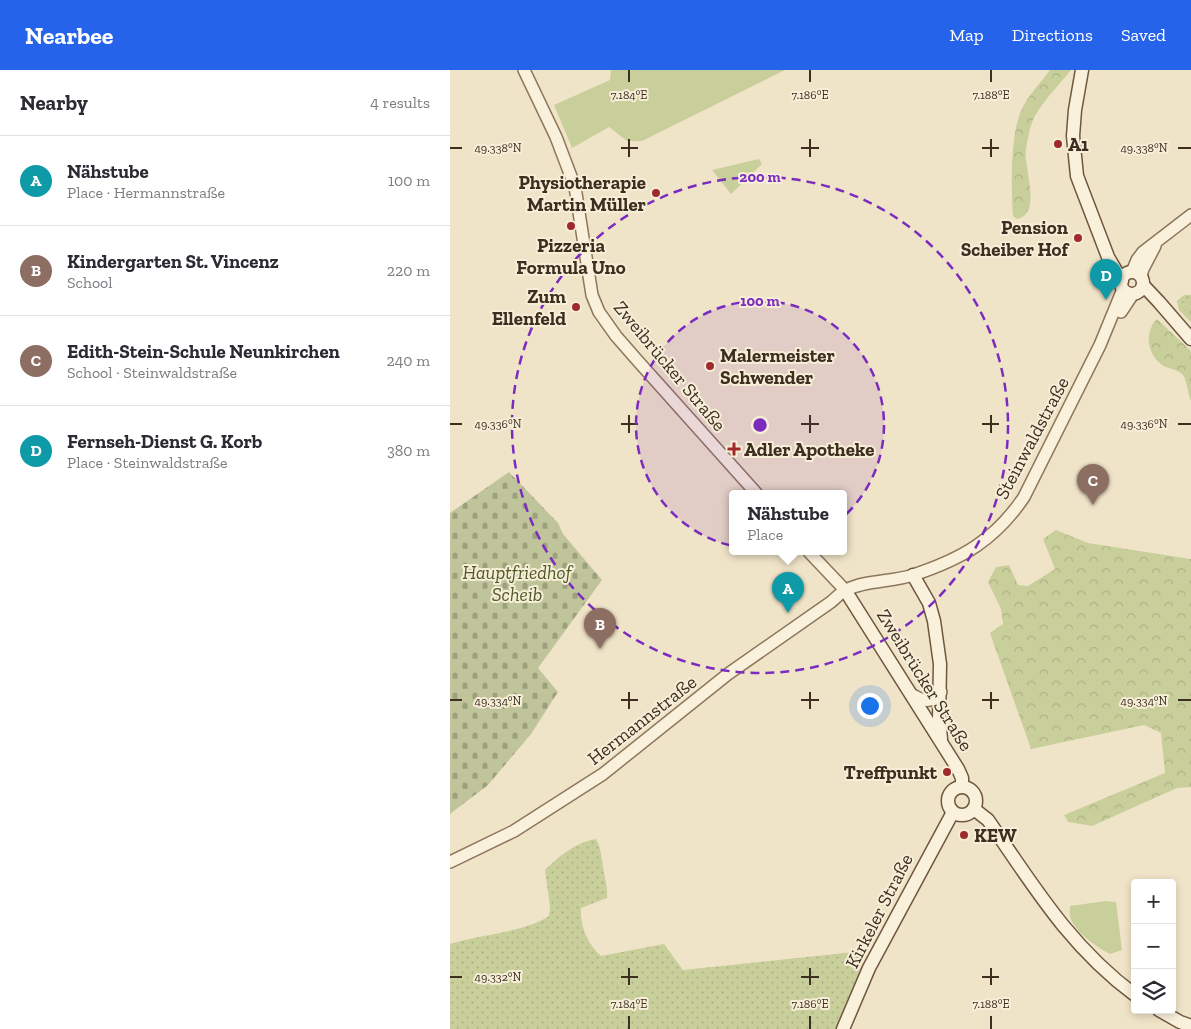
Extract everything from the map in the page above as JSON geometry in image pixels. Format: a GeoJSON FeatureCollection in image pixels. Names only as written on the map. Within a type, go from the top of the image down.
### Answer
{"type":"FeatureCollection","features":[{"type":"Feature","properties":{"kind":"main road"},"geometry":{"type":"LineString","coordinates":[[1082,70],[1075,110],[1074,160],[1077,176],[1097,227],[1132,283],[1187,335]]}},
{"type":"Feature","properties":{"kind":"main road"},"geometry":{"type":"LineString","coordinates":[[913,575],[929,603],[934,621],[940,664],[939,720],[943,746]]}},
{"type":"Feature","properties":{"kind":"main road","name":"Zweibrücker Straße"},"geometry":{"type":"LineString","coordinates":[[845,590],[958,769],[962,778],[962,787]]}},
{"type":"Feature","properties":{"kind":"main road"},"geometry":{"type":"LineString","coordinates":[[962,787],[970,789],[975,796],[976,805],[974,809],[966,815],[957,815],[948,805],[948,796],[954,790],[962,787]]}},
{"type":"Feature","properties":{"kind":"main road"},"geometry":{"type":"LineString","coordinates":[[974,809],[988,820],[1036,891],[1072,938],[1112,978],[1131,992]]}},
{"type":"Feature","properties":{"kind":"main road","name":"Kirkeler Straße"},"geometry":{"type":"LineString","coordinates":[[843,1029],[869,968],[953,812]]}},
{"type":"Feature","properties":{"kind":"main road"},"geometry":{"type":"LineString","coordinates":[[1166,1014],[1186,1026]]}},
{"type":"Feature","properties":{"kind":"street","name":"Zweibrücker Straße"},"geometry":{"type":"LineString","coordinates":[[524,70],[556,137],[575,187],[592,295],[599,312],[616,336],[753,490]]}},
{"type":"Feature","properties":{"kind":"street","name":"Steinwaldstraße"},"geometry":{"type":"LineString","coordinates":[[845,590],[913,575],[974,549],[1012,514],[1027,489],[1132,283],[1148,256],[1164,235],[1191,214]]}},
{"type":"Feature","properties":{"kind":"street","name":"Zweibrücker Straße"},"geometry":{"type":"LineString","coordinates":[[812,555],[845,590]]}},
{"type":"Feature","properties":{"kind":"street","name":"Hermannstraße"},"geometry":{"type":"LineString","coordinates":[[450,862],[514,831],[603,774],[723,678],[831,602],[845,590]]}},
{"type":"Feature","properties":{"kind":"street"},"geometry":{"type":"LineString","coordinates":[[911,694],[922,700],[929,701],[935,699],[940,692]]}},
{"type":"Feature","properties":{"kind":"green space"},"geometry":{"type":"Polygon","coordinates":[[[611,70],[785,70],[642,141],[627,141],[609,127],[572,148],[554,105],[610,80],[611,70]]]}},
{"type":"Feature","properties":{"kind":"green space"},"geometry":{"type":"Polygon","coordinates":[[[1050,70],[1071,70],[1043,104],[1032,123],[1026,149],[1030,189],[1029,208],[1025,215],[1017,219],[1013,216],[1012,177],[1013,148],[1017,122],[1026,101],[1050,70]]]}},
{"type":"Feature","properties":{"kind":"green space"},"geometry":{"type":"Polygon","coordinates":[[[759,159],[762,164],[731,194],[712,170],[759,159]]]}},
{"type":"Feature","properties":{"kind":"green space"},"geometry":{"type":"Polygon","coordinates":[[[1184,295],[1191,295],[1191,307],[1177,301],[1184,295]]]}},
{"type":"Feature","properties":{"kind":"green space"},"geometry":{"type":"Polygon","coordinates":[[[1177,301],[1191,307],[1191,322],[1179,310],[1177,301]]]}},
{"type":"Feature","properties":{"kind":"green space"},"geometry":{"type":"Polygon","coordinates":[[[1157,319],[1191,351],[1191,401],[1183,375],[1162,365],[1150,349],[1150,330],[1157,319]]]}},
{"type":"Feature","properties":{"kind":"green space","name":"Hauptfriedhof Scheib"},"geometry":{"type":"Polygon","coordinates":[[[509,472],[558,523],[563,534],[602,580],[538,668],[558,692],[531,734],[488,785],[450,814],[450,513],[509,472]]]}},
{"type":"Feature","properties":{"kind":"green space"},"geometry":{"type":"Polygon","coordinates":[[[1056,530],[1088,543],[1191,559],[1191,787],[1177,788],[1092,826],[1068,822],[1064,815],[1165,773],[1161,733],[1144,725],[1031,749],[990,633],[1003,624],[1001,609],[988,582],[996,567],[1009,565],[1018,585],[1028,586],[1055,569],[1043,539],[1056,530]]]}},
{"type":"Feature","properties":{"kind":"green space"},"geometry":{"type":"Polygon","coordinates":[[[596,839],[601,852],[607,898],[581,908],[581,915],[583,928],[588,940],[601,956],[664,944],[683,970],[863,951],[858,977],[836,1029],[450,1029],[450,944],[514,930],[539,922],[549,916],[550,907],[545,870],[568,850],[596,839]]]}},
{"type":"Feature","properties":{"kind":"green space"},"geometry":{"type":"Polygon","coordinates":[[[1106,901],[1116,902],[1122,950],[1110,954],[1093,944],[1082,934],[1073,924],[1070,917],[1070,906],[1106,901]]]}},
{"type":"Feature","properties":{"kind":"place","name":"A1"},"geometry":{"type":"Point","coordinates":[1058,144]}},
{"type":"Feature","properties":{"kind":"place","name":"Physiotherapie Martin Müller"},"geometry":{"type":"Point","coordinates":[656,193]}},
{"type":"Feature","properties":{"kind":"place","name":"Pizzeria Formula Uno"},"geometry":{"type":"Point","coordinates":[571,226]}},
{"type":"Feature","properties":{"kind":"place","name":"Pension Scheiber Hof"},"geometry":{"type":"Point","coordinates":[1078,238]}},
{"type":"Feature","properties":{"kind":"place","name":"Fernseh-Dienst G. Korb"},"geometry":{"type":"Point","coordinates":[1106,300]}},
{"type":"Feature","properties":{"kind":"place","name":"Zum Ellenfeld"},"geometry":{"type":"Point","coordinates":[576,307]}},
{"type":"Feature","properties":{"kind":"place","name":"Malermeister Schwender"},"geometry":{"type":"Point","coordinates":[710,366]}},
{"type":"Feature","properties":{"kind":"place","name":"Adler Apotheke"},"geometry":{"type":"Point","coordinates":[734,449]}},
{"type":"Feature","properties":{"kind":"place","name":"Edith-Stein-Schule Neunkirchen"},"geometry":{"type":"Point","coordinates":[1093,505]}},
{"type":"Feature","properties":{"kind":"place","name":"Nähstube"},"geometry":{"type":"Point","coordinates":[788,613]}},
{"type":"Feature","properties":{"kind":"place","name":"Kindergarten St. Vincenz"},"geometry":{"type":"Point","coordinates":[600,649]}},
{"type":"Feature","properties":{"kind":"place","name":"Treffpunkt"},"geometry":{"type":"Point","coordinates":[947,772]}},
{"type":"Feature","properties":{"kind":"place","name":"KEW"},"geometry":{"type":"Point","coordinates":[964,835]}}]}
